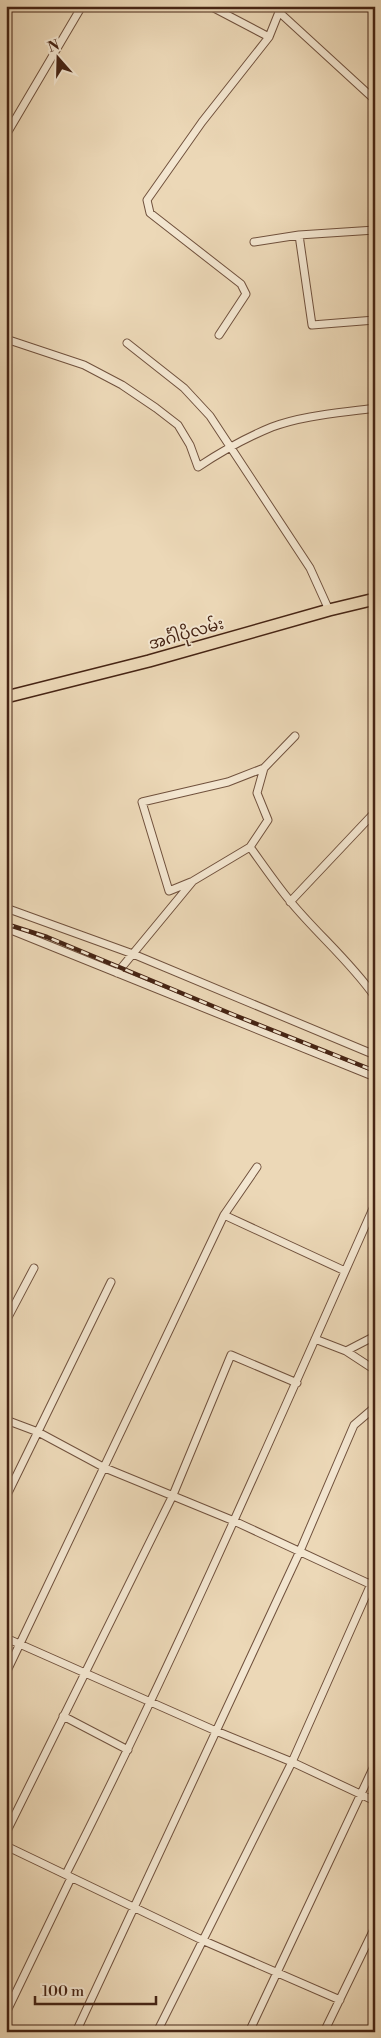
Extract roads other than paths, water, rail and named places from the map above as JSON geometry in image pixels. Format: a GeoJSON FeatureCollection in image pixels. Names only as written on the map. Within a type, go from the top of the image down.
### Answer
{"type":"FeatureCollection","features":[{"type":"Feature","properties":{"kind":"main road","name":"အင်္ဂါပိုလမ်း"},"geometry":{"type":"LineString","coordinates":[[6,697],[149,661],[329,610],[375,599]]}},
{"type":"Feature","properties":{"kind":"street"},"geometry":{"type":"LineString","coordinates":[[6,135],[82,6]]}},
{"type":"Feature","properties":{"kind":"street"},"geometry":{"type":"LineString","coordinates":[[210,6],[269,37]]}},
{"type":"Feature","properties":{"kind":"street"},"geometry":{"type":"LineString","coordinates":[[219,335],[246,294],[241,284],[150,213],[147,200],[202,122],[269,37],[278,9],[375,100]]}},
{"type":"Feature","properties":{"kind":"street"},"geometry":{"type":"LineString","coordinates":[[254,242],[299,235],[374,231]]}},
{"type":"Feature","properties":{"kind":"street"},"geometry":{"type":"LineString","coordinates":[[299,235],[312,325],[375,320]]}},
{"type":"Feature","properties":{"kind":"street"},"geometry":{"type":"LineString","coordinates":[[6,339],[84,365],[122,385],[178,425],[190,445],[198,467],[230,446],[274,427],[302,419],[375,408]]}},
{"type":"Feature","properties":{"kind":"street"},"geometry":{"type":"LineString","coordinates":[[127,343],[184,388],[210,416],[310,568],[329,610]]}},
{"type":"Feature","properties":{"kind":"street"},"geometry":{"type":"LineString","coordinates":[[264,768],[257,793],[268,820],[250,847],[193,881],[169,891],[142,802],[228,782],[264,768],[284,750],[295,736]]}},
{"type":"Feature","properties":{"kind":"street"},"geometry":{"type":"LineString","coordinates":[[290,902],[375,812]]}},
{"type":"Feature","properties":{"kind":"street"},"geometry":{"type":"LineString","coordinates":[[250,847],[290,902],[338,952],[375,997]]}},
{"type":"Feature","properties":{"kind":"street"},"geometry":{"type":"LineString","coordinates":[[117,973],[193,881]]}},
{"type":"Feature","properties":{"kind":"street"},"geometry":{"type":"LineString","coordinates":[[6,908],[133,954],[375,1055]]}},
{"type":"Feature","properties":{"kind":"street"},"geometry":{"type":"LineString","coordinates":[[6,928],[375,1077]]}},
{"type":"Feature","properties":{"kind":"street"},"geometry":{"type":"LineString","coordinates":[[6,1673],[224,1214],[257,1167]]}},
{"type":"Feature","properties":{"kind":"street"},"geometry":{"type":"LineString","coordinates":[[6,2013],[234,1521],[375,1204]]}},
{"type":"Feature","properties":{"kind":"street"},"geometry":{"type":"LineString","coordinates":[[224,1214],[345,1271]]}},
{"type":"Feature","properties":{"kind":"street"},"geometry":{"type":"LineString","coordinates":[[6,1321],[34,1268]]}},
{"type":"Feature","properties":{"kind":"street"},"geometry":{"type":"LineString","coordinates":[[6,1497],[111,1282]]}},
{"type":"Feature","properties":{"kind":"street"},"geometry":{"type":"LineString","coordinates":[[346,1351],[375,1336]]}},
{"type":"Feature","properties":{"kind":"street"},"geometry":{"type":"LineString","coordinates":[[315,1339],[346,1351],[375,1370]]}},
{"type":"Feature","properties":{"kind":"street"},"geometry":{"type":"LineString","coordinates":[[6,1833],[172,1495],[231,1355],[297,1382]]}},
{"type":"Feature","properties":{"kind":"street"},"geometry":{"type":"LineString","coordinates":[[76,2032],[300,1551],[354,1425],[375,1407]]}},
{"type":"Feature","properties":{"kind":"street"},"geometry":{"type":"LineString","coordinates":[[6,1420],[38,1432],[105,1468],[234,1521],[373,1585]]}},
{"type":"Feature","properties":{"kind":"street"},"geometry":{"type":"LineString","coordinates":[[157,2032],[292,1762],[373,1585],[375,1575]]}},
{"type":"Feature","properties":{"kind":"street"},"geometry":{"type":"LineString","coordinates":[[6,1638],[216,1731],[292,1762],[375,1801]]}},
{"type":"Feature","properties":{"kind":"street"},"geometry":{"type":"LineString","coordinates":[[62,1716],[128,1750]]}},
{"type":"Feature","properties":{"kind":"street"},"geometry":{"type":"LineString","coordinates":[[249,2032],[275,1973],[375,1764]]}},
{"type":"Feature","properties":{"kind":"street"},"geometry":{"type":"LineString","coordinates":[[6,1846],[202,1940],[340,2000]]}},
{"type":"Feature","properties":{"kind":"street"},"geometry":{"type":"LineString","coordinates":[[324,2032],[375,1927]]}},
{"type":"Feature","properties":{"kind":"railway"},"geometry":{"type":"LineString","coordinates":[[6,924],[47,937],[375,1071]]}}]}
